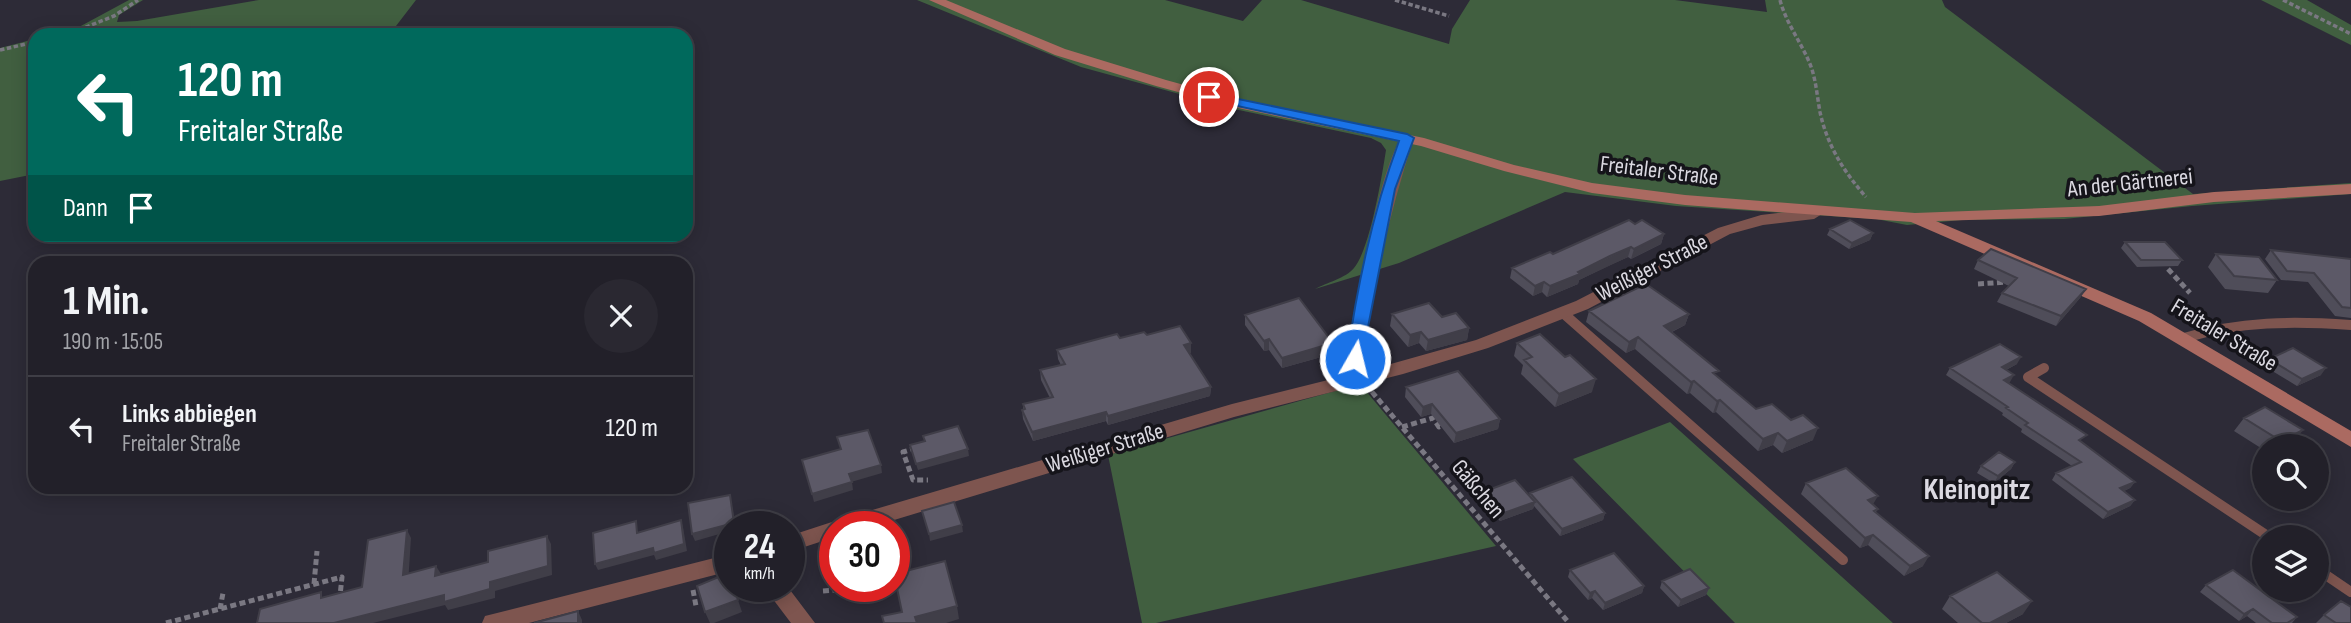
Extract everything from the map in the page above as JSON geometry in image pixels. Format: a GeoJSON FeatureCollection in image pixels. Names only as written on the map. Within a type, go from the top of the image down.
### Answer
{"type":"FeatureCollection","features":[{"type":"Feature","properties":{"kind":"street","name":"Freitaler Straße"},"geometry":{"type":"LineString","coordinates":[[935,0],[1026,39],[1126,73],[1233,103],[1407,138],[1592,188],[1685,200],[1913,217],[2061,278],[2145,317],[2351,440]]}},
{"type":"Feature","properties":{"kind":"street"},"geometry":{"type":"LineString","coordinates":[[1364,377],[1355,359],[1361,313],[1388,189],[1407,138]]}},
{"type":"Feature","properties":{"kind":"street","name":"An der Gärtnerei"},"geometry":{"type":"LineString","coordinates":[[1913,217],[2099,211],[2214,197],[2351,189]]}},
{"type":"Feature","properties":{"kind":"street","name":"Weißiger Straße"},"geometry":{"type":"LineString","coordinates":[[897,511],[1185,424],[1482,344],[1563,313],[1672,261],[1724,231],[1761,220],[1814,214],[1812,209]]}},
{"type":"Feature","properties":{"kind":"street"},"geometry":{"type":"LineString","coordinates":[[493,623],[714,566]]}},
{"type":"Feature","properties":{"kind":"street"},"geometry":{"type":"LineString","coordinates":[[787,602],[804,623]]}},
{"type":"Feature","properties":{"kind":"lane"},"geometry":{"type":"LineString","coordinates":[[1563,313],[1843,560]]}},
{"type":"Feature","properties":{"kind":"lane"},"geometry":{"type":"LineString","coordinates":[[2184,338],[2221,326],[2254,321],[2289,320],[2351,325]]}},
{"type":"Feature","properties":{"kind":"lane"},"geometry":{"type":"LineString","coordinates":[[2044,368],[2028,377],[2252,526]]}},
{"type":"Feature","properties":{"kind":"lane"},"geometry":{"type":"LineString","coordinates":[[2329,577],[2351,592]]}},
{"type":"Feature","properties":{"kind":"path"},"geometry":{"type":"LineString","coordinates":[[84,28],[114,16],[138,0]]}},
{"type":"Feature","properties":{"kind":"path"},"geometry":{"type":"LineString","coordinates":[[1395,0],[1449,16]]}},
{"type":"Feature","properties":{"kind":"path"},"geometry":{"type":"LineString","coordinates":[[1780,0],[1784,20],[1804,48],[1815,78],[1830,145],[1851,181]]}},
{"type":"Feature","properties":{"kind":"path"},"geometry":{"type":"LineString","coordinates":[[2283,0],[2351,34]]}},
{"type":"Feature","properties":{"kind":"path"},"geometry":{"type":"LineString","coordinates":[[0,50],[28,44]]}},
{"type":"Feature","properties":{"kind":"path"},"geometry":{"type":"LineString","coordinates":[[2168,269],[2190,293]]}},
{"type":"Feature","properties":{"kind":"path"},"geometry":{"type":"LineString","coordinates":[[1978,284],[2019,281]]}},
{"type":"Feature","properties":{"kind":"path","name":"Gäßchen"},"geometry":{"type":"LineString","coordinates":[[1364,377],[1402,427],[1569,623]]}},
{"type":"Feature","properties":{"kind":"path"},"geometry":{"type":"LineString","coordinates":[[1402,427],[1433,418],[1439,426],[1454,422]]}},
{"type":"Feature","properties":{"kind":"path"},"geometry":{"type":"LineString","coordinates":[[920,447],[903,452],[913,480],[932,480]]}},
{"type":"Feature","properties":{"kind":"path"},"geometry":{"type":"LineString","coordinates":[[314,584],[317,551]]}},
{"type":"Feature","properties":{"kind":"path"},"geometry":{"type":"LineString","coordinates":[[166,623],[342,577],[339,601]]}},
{"type":"Feature","properties":{"kind":"path"},"geometry":{"type":"LineString","coordinates":[[220,608],[223,593]]}},
{"type":"Feature","properties":{"kind":"green space"},"geometry":{"type":"Polygon","coordinates":[[[129,0],[143,0],[119,15],[117,22],[259,0],[416,0],[396,26],[388,28],[76,28],[129,0]]]}},
{"type":"Feature","properties":{"kind":"green space"},"geometry":{"type":"Polygon","coordinates":[[[917,0],[1165,0],[1243,21],[1262,0],[1301,0],[1449,44],[1452,29],[1470,0],[1675,0],[1767,12],[1765,0],[1942,0],[1945,7],[2193,194],[2351,183],[2351,194],[2064,219],[1962,220],[1907,225],[1876,219],[1676,206],[1565,192],[1399,263],[1315,289],[1346,275],[1360,259],[1382,177],[1386,150],[1381,143],[1371,138],[1234,109],[1081,67],[917,0]]]}},
{"type":"Feature","properties":{"kind":"green space"},"geometry":{"type":"Polygon","coordinates":[[[2261,0],[2307,0],[2351,25],[2351,45],[2261,0]]]}},
{"type":"Feature","properties":{"kind":"green space"},"geometry":{"type":"Polygon","coordinates":[[[28,41],[28,175],[0,181],[0,48],[28,41]]]}},
{"type":"Feature","properties":{"kind":"green space"},"geometry":{"type":"Polygon","coordinates":[[[1360,384],[1496,546],[1156,623],[1142,623],[1108,455],[1360,384]]]}},
{"type":"Feature","properties":{"kind":"green space"},"geometry":{"type":"Polygon","coordinates":[[[1670,422],[1893,623],[1735,623],[1573,459],[1670,422]]]}},
{"type":"Feature","properties":{"kind":"building"},"geometry":{"type":"Polygon","coordinates":[[[1629,220],[1635,224],[1642,220],[1664,234],[1634,249],[1631,247],[1610,256],[1578,272],[1580,274],[1550,286],[1544,282],[1535,286],[1512,268],[1550,252],[1553,254],[1629,220]]]}},
{"type":"Feature","properties":{"kind":"building"},"geometry":{"type":"Polygon","coordinates":[[[1850,220],[1873,233],[1852,243],[1830,229],[1850,220]]]}},
{"type":"Feature","properties":{"kind":"building"},"geometry":{"type":"Polygon","coordinates":[[[2125,242],[2165,242],[2182,260],[2141,260],[2125,242]]]}},
{"type":"Feature","properties":{"kind":"building"},"geometry":{"type":"Polygon","coordinates":[[[1991,249],[2086,289],[2061,316],[2002,293],[2017,278],[1978,260],[1991,249]]]}},
{"type":"Feature","properties":{"kind":"building"},"geometry":{"type":"Polygon","coordinates":[[[2271,250],[2351,259],[2351,308],[2342,307],[2314,273],[2287,271],[2271,250]]]}},
{"type":"Feature","properties":{"kind":"building"},"geometry":{"type":"Polygon","coordinates":[[[2216,254],[2259,257],[2277,280],[2234,276],[2216,254]]]}},
{"type":"Feature","properties":{"kind":"building"},"geometry":{"type":"Polygon","coordinates":[[[1646,284],[1689,314],[1664,326],[1719,371],[1713,373],[1756,409],[1772,404],[1791,420],[1803,415],[1818,428],[1787,441],[1778,433],[1763,439],[1720,400],[1717,401],[1694,381],[1691,382],[1638,337],[1629,342],[1589,311],[1646,284]]]}},
{"type":"Feature","properties":{"kind":"building"},"geometry":{"type":"Polygon","coordinates":[[[1299,298],[1333,343],[1282,358],[1269,339],[1264,341],[1245,315],[1299,298]]]}},
{"type":"Feature","properties":{"kind":"building"},"geometry":{"type":"Polygon","coordinates":[[[1429,303],[1442,317],[1456,313],[1469,328],[1428,340],[1421,332],[1410,335],[1392,314],[1429,303]]]}},
{"type":"Feature","properties":{"kind":"building"},"geometry":{"type":"Polygon","coordinates":[[[1180,326],[1191,343],[1184,345],[1211,387],[1108,416],[1106,412],[1032,432],[1022,410],[1025,409],[1023,404],[1053,397],[1040,370],[1065,364],[1057,350],[1117,334],[1120,338],[1144,332],[1147,335],[1180,326]]]}},
{"type":"Feature","properties":{"kind":"building"},"geometry":{"type":"Polygon","coordinates":[[[1540,334],[1565,357],[1570,355],[1596,379],[1559,394],[1524,360],[1532,357],[1517,343],[1540,334]]]}},
{"type":"Feature","properties":{"kind":"building"},"geometry":{"type":"Polygon","coordinates":[[[2000,344],[2021,357],[2002,367],[2014,375],[2004,380],[2087,435],[2079,440],[2135,482],[2120,488],[2135,500],[2108,512],[2056,473],[2081,462],[2025,425],[2028,423],[2006,408],[2008,407],[1950,368],[2000,344]]]}},
{"type":"Feature","properties":{"kind":"building"},"geometry":{"type":"Polygon","coordinates":[[[2293,348],[2326,368],[2302,379],[2269,359],[2293,348]]]}},
{"type":"Feature","properties":{"kind":"building"},"geometry":{"type":"Polygon","coordinates":[[[1458,371],[1500,419],[1456,433],[1432,404],[1423,407],[1406,387],[1458,371]]]}},
{"type":"Feature","properties":{"kind":"building"},"geometry":{"type":"Polygon","coordinates":[[[2265,407],[2303,430],[2295,434],[2270,434],[2244,418],[2265,407]]]}},
{"type":"Feature","properties":{"kind":"building"},"geometry":{"type":"Polygon","coordinates":[[[958,426],[968,449],[916,464],[910,445],[925,441],[923,436],[958,426]]]}},
{"type":"Feature","properties":{"kind":"building"},"geometry":{"type":"Polygon","coordinates":[[[868,430],[881,465],[849,474],[852,482],[812,494],[802,460],[841,449],[837,437],[868,430]]]}},
{"type":"Feature","properties":{"kind":"building"},"geometry":{"type":"Polygon","coordinates":[[[1999,452],[2015,462],[1998,476],[1981,466],[1999,452]]]}},
{"type":"Feature","properties":{"kind":"building"},"geometry":{"type":"Polygon","coordinates":[[[1846,468],[1878,496],[1868,500],[1878,509],[1874,511],[1929,556],[1910,566],[1873,535],[1865,538],[1806,483],[1846,468]]]}},
{"type":"Feature","properties":{"kind":"building"},"geometry":{"type":"Polygon","coordinates":[[[1572,477],[1605,513],[1562,529],[1530,493],[1572,477]]]}},
{"type":"Feature","properties":{"kind":"building"},"geometry":{"type":"Polygon","coordinates":[[[1515,480],[1535,502],[1501,514],[1483,492],[1515,480]]]}},
{"type":"Feature","properties":{"kind":"building"},"geometry":{"type":"Polygon","coordinates":[[[730,495],[732,511],[714,511],[714,528],[692,534],[688,503],[730,495]]]}},
{"type":"Feature","properties":{"kind":"building"},"geometry":{"type":"Polygon","coordinates":[[[954,502],[962,525],[929,534],[922,511],[954,502]]]}},
{"type":"Feature","properties":{"kind":"building"},"geometry":{"type":"Polygon","coordinates":[[[681,520],[684,544],[654,553],[653,548],[595,564],[593,533],[636,521],[637,533],[681,520]]]}},
{"type":"Feature","properties":{"kind":"building"},"geometry":{"type":"Polygon","coordinates":[[[407,530],[403,575],[436,566],[435,576],[488,562],[488,551],[547,536],[548,566],[490,582],[490,589],[444,602],[444,595],[334,623],[257,623],[260,609],[321,592],[321,598],[362,587],[368,540],[407,530]]]}},
{"type":"Feature","properties":{"kind":"building"},"geometry":{"type":"Polygon","coordinates":[[[1614,553],[1644,586],[1605,603],[1595,591],[1590,593],[1570,570],[1614,553]]]}},
{"type":"Feature","properties":{"kind":"building"},"geometry":{"type":"Polygon","coordinates":[[[945,561],[957,606],[915,617],[917,623],[884,623],[882,616],[902,612],[900,602],[910,602],[910,570],[945,561]]]}},
{"type":"Feature","properties":{"kind":"building"},"geometry":{"type":"Polygon","coordinates":[[[1690,569],[1709,588],[1681,600],[1662,581],[1690,569]]]}},
{"type":"Feature","properties":{"kind":"building"},"geometry":{"type":"Polygon","coordinates":[[[2233,570],[2252,584],[2252,602],[2277,602],[2297,617],[2287,623],[2272,623],[2253,609],[2244,614],[2206,585],[2233,570]]]}},
{"type":"Feature","properties":{"kind":"building"},"geometry":{"type":"Polygon","coordinates":[[[1997,572],[2032,601],[1990,623],[1982,623],[1950,596],[1997,572]]]}},
{"type":"Feature","properties":{"kind":"building"},"geometry":{"type":"Polygon","coordinates":[[[714,579],[714,602],[732,602],[705,612],[697,586],[714,579]]]}},
{"type":"Feature","properties":{"kind":"building"},"geometry":{"type":"Polygon","coordinates":[[[2341,601],[2351,607],[2351,623],[2336,623],[2324,615],[2341,601]]]}},
{"type":"Feature","properties":{"kind":"building"},"geometry":{"type":"Polygon","coordinates":[[[578,611],[578,623],[534,623],[578,611]]]}},
{"type":"Feature","properties":{"kind":"district","name":"Kleinopitz"},"geometry":{"type":"Point","coordinates":[1977,490]}},
{"type":"Feature","properties":{"kind":"route"},"geometry":{"type":"LineString","coordinates":[[1209,97],[1407,138],[1388,189],[1361,313],[1355,359]]}}]}
